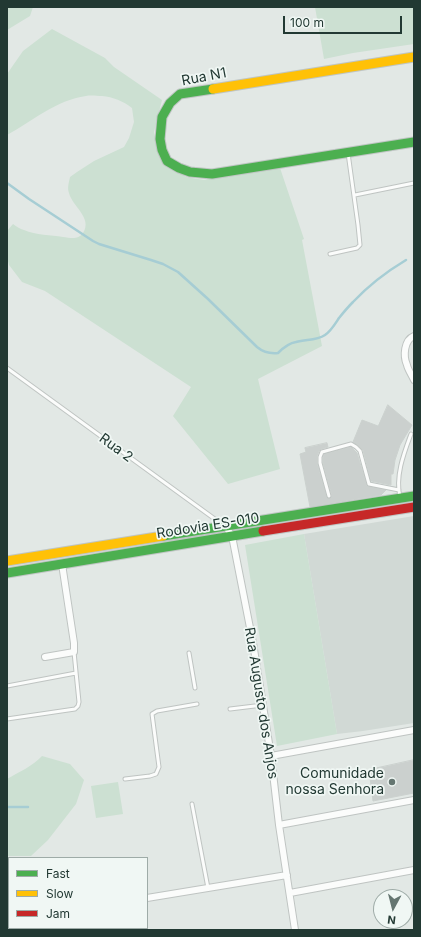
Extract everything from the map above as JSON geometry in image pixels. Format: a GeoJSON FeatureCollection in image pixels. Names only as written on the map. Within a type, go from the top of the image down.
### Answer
{"type":"FeatureCollection","features":[{"type":"Feature","properties":{"kind":"main road","name":"Rua N1"},"geometry":{"type":"LineString","coordinates":[[414,57],[180,94],[170,103],[162,117],[160,138],[166,161],[178,168],[190,172],[212,174],[414,142]]}},
{"type":"Feature","properties":{"kind":"main road","name":"Rodovia ES-010"},"geometry":{"type":"LineString","coordinates":[[7,561],[226,527],[400,494],[414,496]]}},
{"type":"Feature","properties":{"kind":"main road","name":"Rodovia ES-010"},"geometry":{"type":"LineString","coordinates":[[7,573],[414,507]]}},
{"type":"Feature","properties":{"kind":"street"},"geometry":{"type":"LineString","coordinates":[[414,336],[407,342],[405,348],[406,364],[414,380]]}},
{"type":"Feature","properties":{"kind":"street","name":"Rua Augusto dos Anjos"},"geometry":{"type":"LineString","coordinates":[[226,527],[232,536],[253,643],[271,756],[279,825],[295,930]]}},
{"type":"Feature","properties":{"kind":"street"},"geometry":{"type":"LineString","coordinates":[[45,657],[74,652],[74,643],[62,564]]}},
{"type":"Feature","properties":{"kind":"street"},"geometry":{"type":"LineString","coordinates":[[271,756],[414,730]]}},
{"type":"Feature","properties":{"kind":"street"},"geometry":{"type":"LineString","coordinates":[[279,825],[414,800]]}},
{"type":"Feature","properties":{"kind":"street"},"geometry":{"type":"LineString","coordinates":[[290,893],[414,870]]}},
{"type":"Feature","properties":{"kind":"street"},"geometry":{"type":"LineString","coordinates":[[148,898],[287,875]]}},
{"type":"Feature","properties":{"kind":"lane"},"geometry":{"type":"LineString","coordinates":[[330,254],[359,247],[355,194],[348,152]]}},
{"type":"Feature","properties":{"kind":"lane"},"geometry":{"type":"LineString","coordinates":[[355,194],[414,183]]}},
{"type":"Feature","properties":{"kind":"lane","name":"Rua 2"},"geometry":{"type":"LineString","coordinates":[[7,368],[226,527]]}},
{"type":"Feature","properties":{"kind":"lane"},"geometry":{"type":"LineString","coordinates":[[329,496],[320,463],[322,452],[351,444],[360,451],[369,484],[389,488],[400,494],[401,465],[411,434]]}},
{"type":"Feature","properties":{"kind":"lane"},"geometry":{"type":"LineString","coordinates":[[7,719],[75,709],[78,706],[79,702],[74,652]]}},
{"type":"Feature","properties":{"kind":"lane"},"geometry":{"type":"LineString","coordinates":[[189,653],[195,688]]}},
{"type":"Feature","properties":{"kind":"lane"},"geometry":{"type":"LineString","coordinates":[[7,686],[76,673]]}},
{"type":"Feature","properties":{"kind":"lane"},"geometry":{"type":"LineString","coordinates":[[125,779],[150,776],[156,774],[159,768],[152,714],[157,711],[197,704]]}},
{"type":"Feature","properties":{"kind":"lane"},"geometry":{"type":"LineString","coordinates":[[230,709],[263,705]]}},
{"type":"Feature","properties":{"kind":"lane"},"geometry":{"type":"LineString","coordinates":[[192,804],[208,888]]}},
{"type":"Feature","properties":{"kind":"shaded area"},"geometry":{"type":"Polygon","coordinates":[[[414,516],[414,723],[337,734],[304,534],[414,516]]]}},
{"type":"Feature","properties":{"kind":"green space"},"geometry":{"type":"Polygon","coordinates":[[[7,7],[33,7],[30,16],[7,30],[7,7]]]}},
{"type":"Feature","properties":{"kind":"green space"},"geometry":{"type":"Polygon","coordinates":[[[315,7],[414,7],[414,44],[324,59],[315,7]]]}},
{"type":"Feature","properties":{"kind":"green space"},"geometry":{"type":"Polygon","coordinates":[[[52,29],[105,58],[114,67],[162,100],[154,132],[158,150],[165,163],[186,177],[204,180],[279,165],[304,239],[302,240],[322,346],[258,379],[280,469],[228,484],[173,416],[191,387],[45,291],[22,282],[9,265],[7,257],[7,231],[13,224],[23,230],[44,235],[74,238],[79,237],[83,233],[85,228],[84,217],[68,191],[70,177],[94,161],[124,147],[129,138],[134,122],[132,108],[125,103],[110,97],[88,96],[75,98],[55,106],[7,135],[7,74],[23,51],[52,29]]]}},
{"type":"Feature","properties":{"kind":"green space"},"geometry":{"type":"Polygon","coordinates":[[[304,534],[337,734],[277,746],[245,545],[304,534]]]}},
{"type":"Feature","properties":{"kind":"green space"},"geometry":{"type":"Polygon","coordinates":[[[42,756],[70,764],[84,780],[76,804],[48,840],[31,856],[7,856],[7,779],[30,766],[42,756]]]}},
{"type":"Feature","properties":{"kind":"green space"},"geometry":{"type":"Polygon","coordinates":[[[118,782],[123,814],[96,818],[91,786],[118,782]]]}},
{"type":"Feature","properties":{"kind":"building"},"geometry":{"type":"Polygon","coordinates":[[[388,405],[412,425],[400,445],[395,460],[393,474],[391,474],[391,485],[371,481],[363,450],[353,442],[362,420],[378,426],[388,405]]]}},
{"type":"Feature","properties":{"kind":"building"},"geometry":{"type":"Polygon","coordinates":[[[327,443],[328,447],[319,451],[317,463],[327,498],[331,498],[332,496],[323,463],[324,454],[351,447],[357,453],[367,486],[386,490],[381,495],[310,507],[300,454],[306,452],[305,448],[327,443]]]}},
{"type":"Feature","properties":{"kind":"building","name":"Comunidade nossa Senhora"},"geometry":{"type":"Polygon","coordinates":[[[414,760],[414,793],[373,801],[369,770],[414,760]]]}},
{"type":"Feature","properties":{"kind":"waterway"},"geometry":{"type":"LineString","coordinates":[[7,183],[93,241],[163,264],[178,272],[257,347],[269,353],[278,353],[291,344],[325,335],[347,308],[365,290],[406,260]]}},
{"type":"Feature","properties":{"kind":"waterway"},"geometry":{"type":"LineString","coordinates":[[7,807],[28,807]]}},
{"type":"Feature","properties":{"kind":"traffic: fast"},"geometry":{"type":"LineString","coordinates":[[213,89],[180,94],[170,103],[162,117],[160,139],[162,150],[167,161],[190,172],[212,174],[414,142]]}},
{"type":"Feature","properties":{"kind":"traffic: fast"},"geometry":{"type":"LineString","coordinates":[[163,536],[414,496]]}},
{"type":"Feature","properties":{"kind":"traffic: fast"},"geometry":{"type":"LineString","coordinates":[[7,573],[263,531]]}},
{"type":"Feature","properties":{"kind":"traffic: slow"},"geometry":{"type":"LineString","coordinates":[[213,89],[414,57]]}},
{"type":"Feature","properties":{"kind":"traffic: slow"},"geometry":{"type":"LineString","coordinates":[[7,561],[163,536]]}},
{"type":"Feature","properties":{"kind":"traffic: jam"},"geometry":{"type":"LineString","coordinates":[[263,531],[414,507]]}},
{"type":"Feature","properties":{"kind":"place","name":"Comunidade nossa Senhora"},"geometry":{"type":"Point","coordinates":[392,782]}}]}
